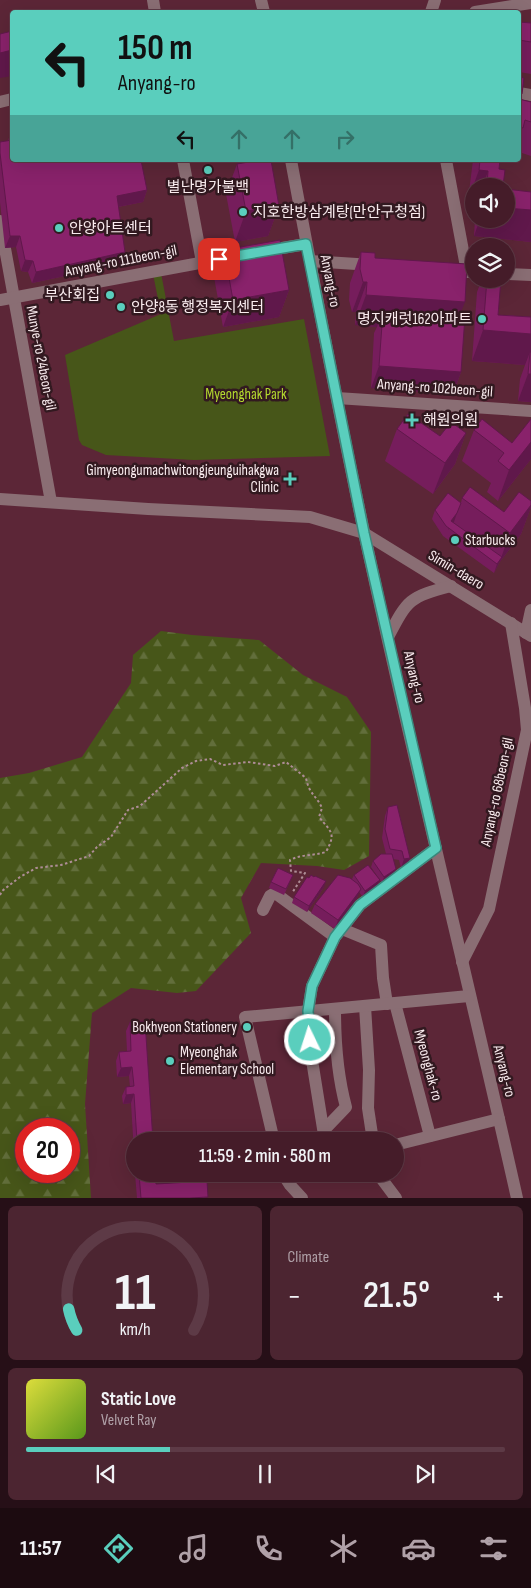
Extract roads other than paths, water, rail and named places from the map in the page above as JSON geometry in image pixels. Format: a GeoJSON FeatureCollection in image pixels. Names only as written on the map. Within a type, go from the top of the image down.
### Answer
{"type":"FeatureCollection","features":[{"type":"Feature","properties":{"kind":"street"},"geometry":{"type":"LineString","coordinates":[[487,10],[531,3]]}},
{"type":"Feature","properties":{"kind":"street"},"geometry":{"type":"LineString","coordinates":[[183,162],[202,262]]}},
{"type":"Feature","properties":{"kind":"street","name":"Anyang-ro"},"geometry":{"type":"LineString","coordinates":[[291,162],[364,533],[517,1198]]}},
{"type":"Feature","properties":{"kind":"street"},"geometry":{"type":"LineString","coordinates":[[446,162],[465,249]]}},
{"type":"Feature","properties":{"kind":"street","name":"Munye-ro 24beon-gil"},"geometry":{"type":"LineString","coordinates":[[0,221],[51,502]]}},
{"type":"Feature","properties":{"kind":"street","name":"Anyang-ro 111beon-gil"},"geometry":{"type":"LineString","coordinates":[[0,300],[306,244]]}},
{"type":"Feature","properties":{"kind":"street"},"geometry":{"type":"LineString","coordinates":[[310,261],[388,266]]}},
{"type":"Feature","properties":{"kind":"street"},"geometry":{"type":"LineString","coordinates":[[438,270],[465,272]]}},
{"type":"Feature","properties":{"kind":"street"},"geometry":{"type":"LineString","coordinates":[[515,274],[531,275]]}},
{"type":"Feature","properties":{"kind":"street","name":"Anyang-ro 102beon-gil"},"geometry":{"type":"LineString","coordinates":[[337,398],[531,410]]}},
{"type":"Feature","properties":{"kind":"street","name":"Simin-daero"},"geometry":{"type":"LineString","coordinates":[[0,499],[310,517],[364,533],[529,634]]}},
{"type":"Feature","properties":{"kind":"street"},"geometry":{"type":"LineString","coordinates":[[388,637],[405,606],[412,599],[425,592],[451,586]]}},
{"type":"Feature","properties":{"kind":"street"},"geometry":{"type":"LineString","coordinates":[[529,634],[531,610]]}},
{"type":"Feature","properties":{"kind":"street","name":"Anyang-ro 68beon-gil"},"geometry":{"type":"LineString","coordinates":[[462,962],[489,909],[526,730],[525,708],[511,623]]}},
{"type":"Feature","properties":{"kind":"street"},"geometry":{"type":"LineString","coordinates":[[324,1132],[310,1054],[308,1011],[312,986],[339,933],[360,905],[436,848]]}},
{"type":"Feature","properties":{"kind":"street"},"geometry":{"type":"LineString","coordinates":[[263,910],[270,896],[275,893],[339,933]]}},
{"type":"Feature","properties":{"kind":"street","name":"Myeonghak-ro"},"geometry":{"type":"LineString","coordinates":[[339,933],[381,945],[382,978],[430,1136]]}},
{"type":"Feature","properties":{"kind":"street"},"geometry":{"type":"LineString","coordinates":[[272,1132],[245,1017],[469,996]]}},
{"type":"Feature","properties":{"kind":"street"},"geometry":{"type":"LineString","coordinates":[[365,1006],[369,1070],[368,1108],[372,1132]]}},
{"type":"Feature","properties":{"kind":"street"},"geometry":{"type":"LineString","coordinates":[[327,1132],[346,1107],[340,1084],[336,1055],[335,1009]]}},
{"type":"Feature","properties":{"kind":"street"},"geometry":{"type":"LineString","coordinates":[[404,1143],[499,1119]]}},
{"type":"Feature","properties":{"kind":"street"},"geometry":{"type":"LineString","coordinates":[[288,1182],[302,1198]]}},
{"type":"Feature","properties":{"kind":"street"},"geometry":{"type":"LineString","coordinates":[[384,1182],[396,1198]]}},
{"type":"Feature","properties":{"kind":"place","name":"별난명가불백"},"geometry":{"type":"Point","coordinates":[208,170]}},
{"type":"Feature","properties":{"kind":"place","name":"지호한방삼계탕(만안구청점)"},"geometry":{"type":"Point","coordinates":[243,212]}},
{"type":"Feature","properties":{"kind":"place","name":"안양아트센터"},"geometry":{"type":"Point","coordinates":[59,228]}},
{"type":"Feature","properties":{"kind":"place","name":"부산회집"},"geometry":{"type":"Point","coordinates":[110,295]}},
{"type":"Feature","properties":{"kind":"place","name":"안양8동 행정복지센터"},"geometry":{"type":"Point","coordinates":[121,307]}},
{"type":"Feature","properties":{"kind":"place","name":"명지캐럿162아파트"},"geometry":{"type":"Point","coordinates":[482,319]}},
{"type":"Feature","properties":{"kind":"place","name":"해원의원"},"geometry":{"type":"Point","coordinates":[412,420]}},
{"type":"Feature","properties":{"kind":"place","name":"Gimyeongumachwitongjeunguihakgwa Clinic"},"geometry":{"type":"Point","coordinates":[290,479]}},
{"type":"Feature","properties":{"kind":"place","name":"Starbucks"},"geometry":{"type":"Point","coordinates":[455,540]}},
{"type":"Feature","properties":{"kind":"place","name":"Bokhyeon Stationery"},"geometry":{"type":"Point","coordinates":[247,1027]}},
{"type":"Feature","properties":{"kind":"place","name":"Myeonghak Elementary School"},"geometry":{"type":"Point","coordinates":[170,1061]}},
{"type":"Feature","properties":{"kind":"park label","name":"Myeonghak Park"},"geometry":{"type":"Point","coordinates":[246,394]}}]}
